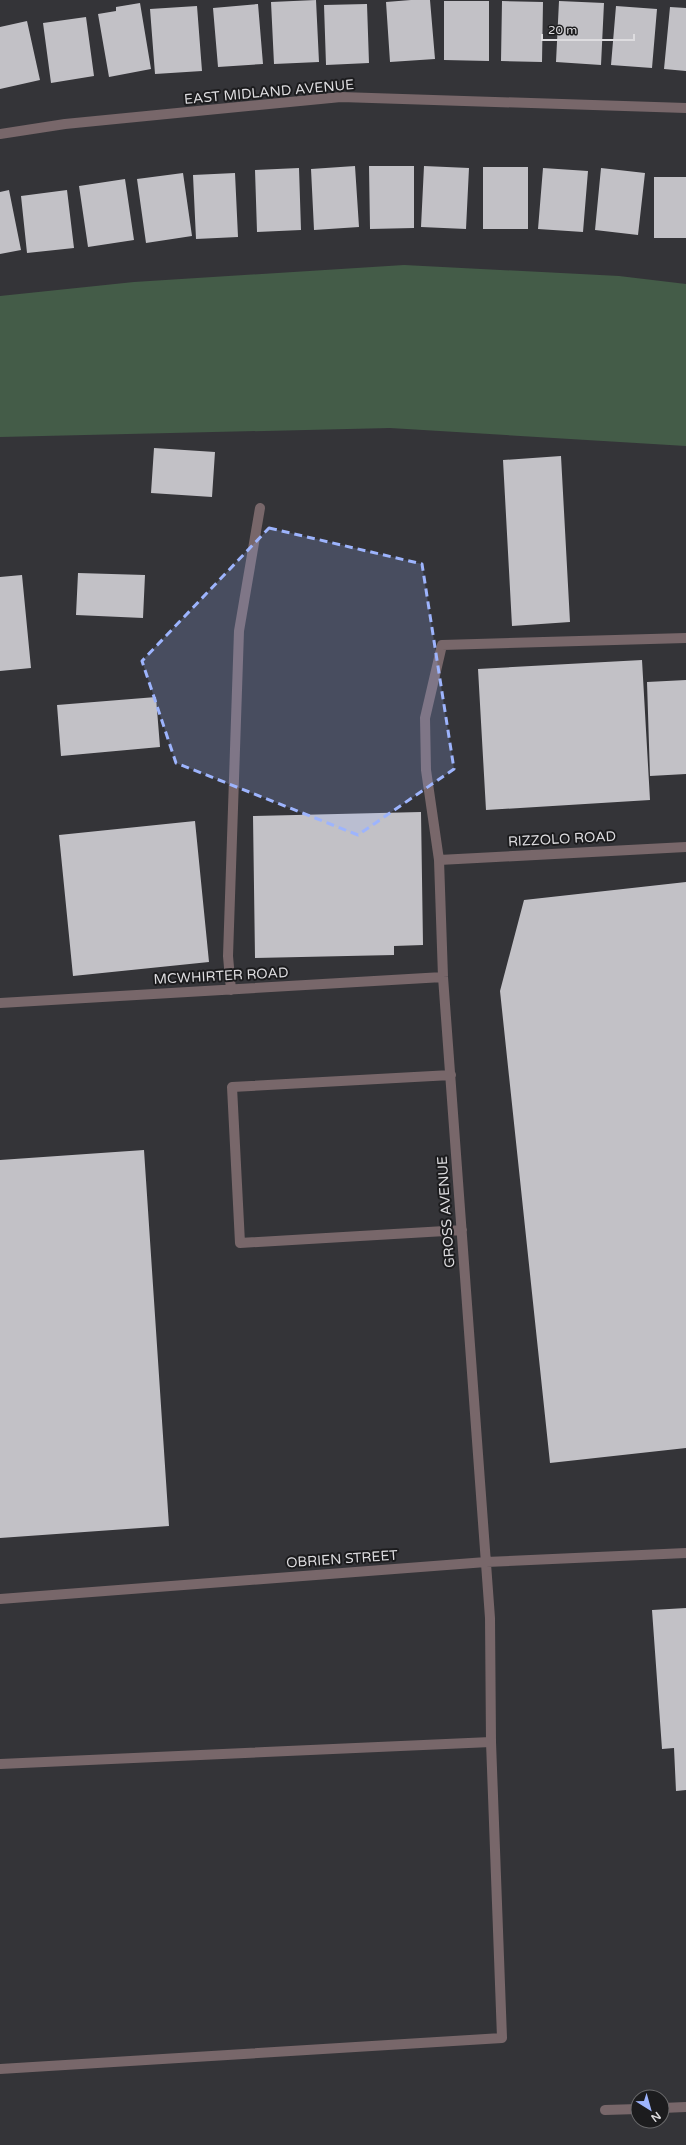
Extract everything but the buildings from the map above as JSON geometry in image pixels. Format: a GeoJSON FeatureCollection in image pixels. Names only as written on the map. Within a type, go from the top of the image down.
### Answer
{"type":"FeatureCollection","features":[{"type":"Feature","properties":{"kind":"street","name":"EAST MIDLAND AVENUE"},"geometry":{"type":"LineString","coordinates":[[0,134],[65,124],[341,97],[686,108]]}},
{"type":"Feature","properties":{"kind":"street"},"geometry":{"type":"LineString","coordinates":[[231,990],[228,956],[239,631],[260,508]]}},
{"type":"Feature","properties":{"kind":"street","name":"GROSS AVENUE"},"geometry":{"type":"LineString","coordinates":[[0,2070],[502,2038],[492,1742],[490,1618],[443,977],[439,860],[426,770],[426,718],[442,645],[686,638]]}},
{"type":"Feature","properties":{"kind":"street","name":"RIZZOLO ROAD"},"geometry":{"type":"LineString","coordinates":[[439,860],[686,847]]}},
{"type":"Feature","properties":{"kind":"street","name":"MCWHIRTER ROAD"},"geometry":{"type":"LineString","coordinates":[[0,1003],[443,977]]}},
{"type":"Feature","properties":{"kind":"street"},"geometry":{"type":"LineString","coordinates":[[451,1076],[232,1087],[240,1243],[462,1230]]}},
{"type":"Feature","properties":{"kind":"street","name":"OBRIEN STREET"},"geometry":{"type":"LineString","coordinates":[[0,1598],[486,1562],[686,1553]]}},
{"type":"Feature","properties":{"kind":"street"},"geometry":{"type":"LineString","coordinates":[[0,1764],[492,1742]]}},
{"type":"Feature","properties":{"kind":"street"},"geometry":{"type":"LineString","coordinates":[[670,2108],[686,2107]]}},
{"type":"Feature","properties":{"kind":"street"},"geometry":{"type":"LineString","coordinates":[[605,2110],[630,2109]]}},
{"type":"Feature","properties":{"kind":"highlighted area"},"geometry":{"type":"Polygon","coordinates":[[[269,528],[422,564],[454,769],[358,835],[176,763],[142,661],[269,528]]]}},
{"type":"Feature","properties":{"kind":"green space"},"geometry":{"type":"Polygon","coordinates":[[[404,265],[619,276],[686,284],[686,446],[390,428],[0,437],[0,296],[134,282],[404,265]]]}}]}
